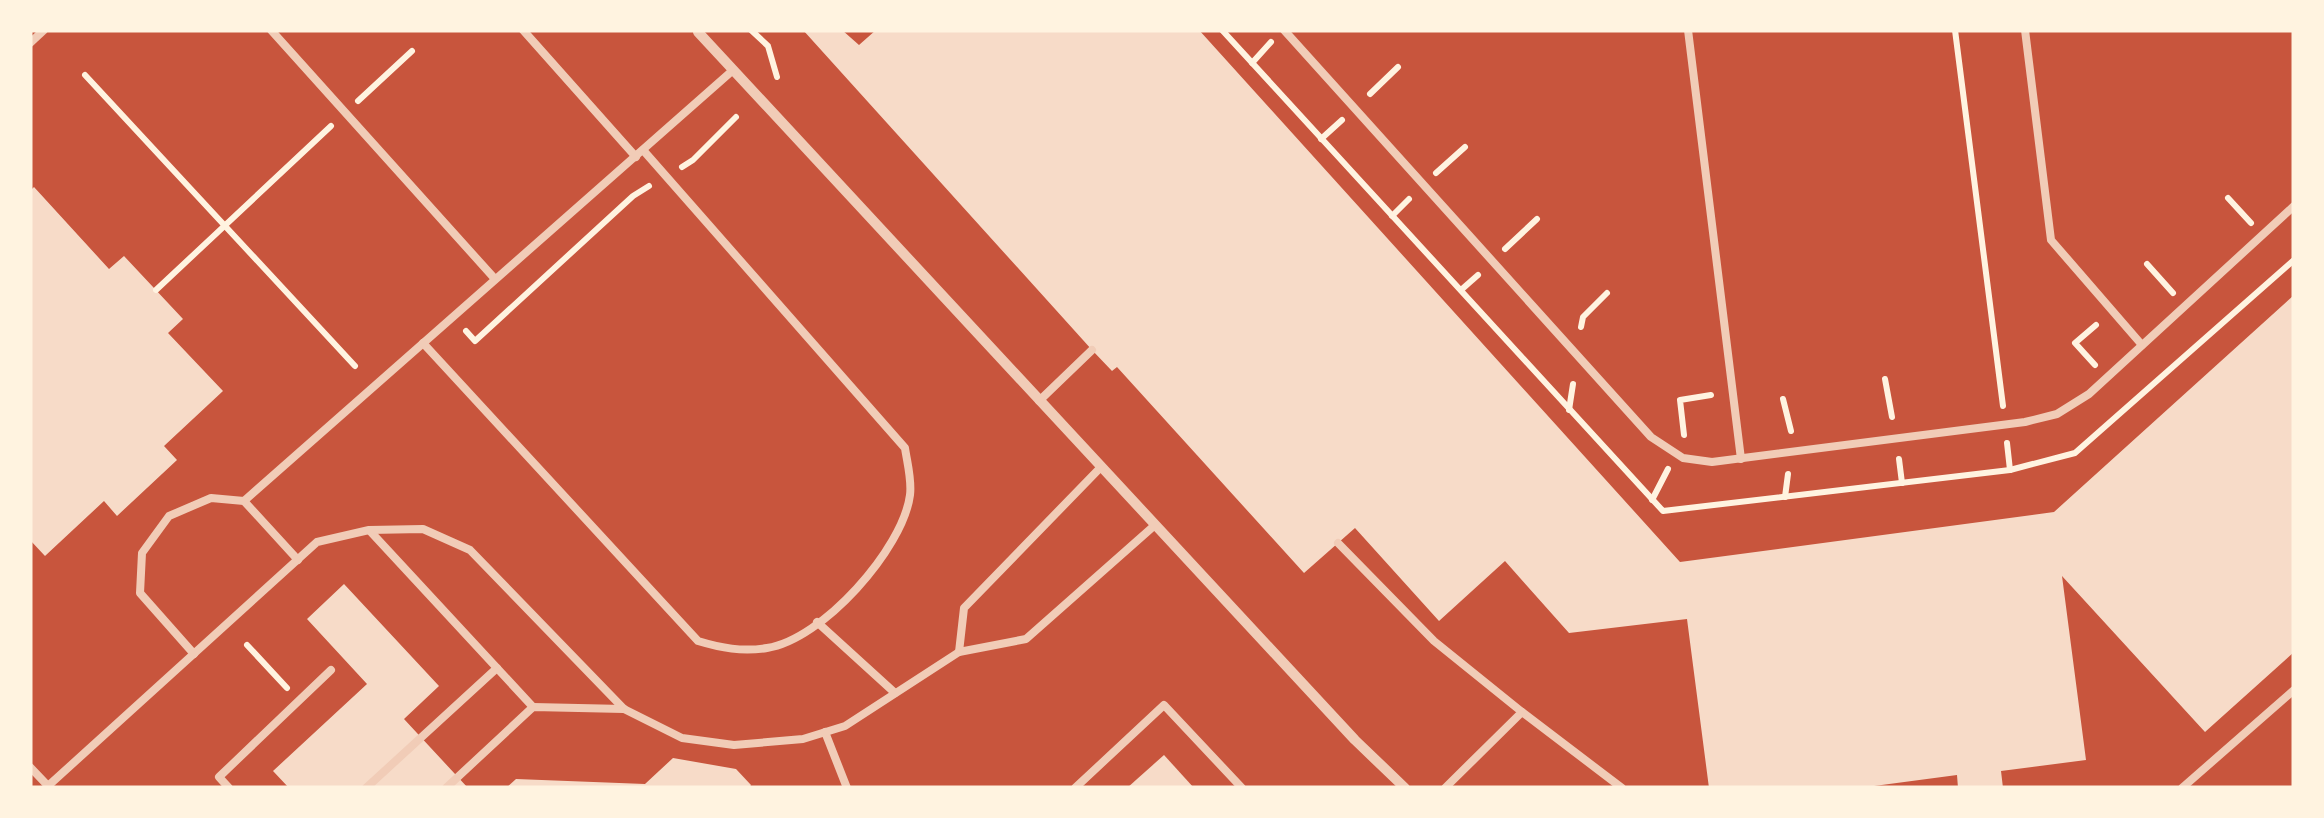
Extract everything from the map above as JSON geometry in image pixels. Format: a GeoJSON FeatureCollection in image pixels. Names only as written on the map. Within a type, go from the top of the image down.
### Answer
{"type":"FeatureCollection","features":[{"type":"Feature","properties":{"kind":"street"},"geometry":{"type":"LineString","coordinates":[[698,31],[732,72],[1404,788]]}},
{"type":"Feature","properties":{"kind":"lane"},"geometry":{"type":"LineString","coordinates":[[30,43],[44,30]]}},
{"type":"Feature","properties":{"kind":"lane"},"geometry":{"type":"LineString","coordinates":[[271,30],[496,279]]}},
{"type":"Feature","properties":{"kind":"lane"},"geometry":{"type":"LineString","coordinates":[[423,343],[698,641],[728,650],[769,648],[798,638],[849,596],[898,535],[911,493],[905,448],[666,176],[639,153],[523,30]]}},
{"type":"Feature","properties":{"kind":"lane"},"geometry":{"type":"LineString","coordinates":[[1284,30],[1651,437],[1683,458],[1712,462],[1741,459],[2005,425],[2058,414],[2089,394],[2294,206]]}},
{"type":"Feature","properties":{"kind":"lane"},"geometry":{"type":"LineString","coordinates":[[1688,30],[1741,459]]}},
{"type":"Feature","properties":{"kind":"lane"},"geometry":{"type":"LineString","coordinates":[[2025,30],[2051,240],[2142,345]]}},
{"type":"Feature","properties":{"kind":"lane"},"geometry":{"type":"LineString","coordinates":[[244,500],[732,72]]}},
{"type":"Feature","properties":{"kind":"lane"},"geometry":{"type":"LineString","coordinates":[[1039,401],[1092,350]]}},
{"type":"Feature","properties":{"kind":"lane"},"geometry":{"type":"LineString","coordinates":[[959,652],[964,608],[1102,467]]}},
{"type":"Feature","properties":{"kind":"lane"},"geometry":{"type":"LineString","coordinates":[[194,654],[140,593],[142,554],[169,516],[211,498],[244,500],[298,560]]}},
{"type":"Feature","properties":{"kind":"lane"},"geometry":{"type":"LineString","coordinates":[[30,767],[49,787],[317,542],[369,530],[423,529],[470,550],[624,709],[682,738],[734,746],[803,739],[845,726],[959,652],[1026,639],[1155,525]]}},
{"type":"Feature","properties":{"kind":"lane"},"geometry":{"type":"LineString","coordinates":[[369,530],[533,708]]}},
{"type":"Feature","properties":{"kind":"lane"},"geometry":{"type":"LineString","coordinates":[[1338,544],[1434,642],[1622,788]]}},
{"type":"Feature","properties":{"kind":"lane"},"geometry":{"type":"LineString","coordinates":[[817,622],[896,693]]}},
{"type":"Feature","properties":{"kind":"lane"},"geometry":{"type":"LineString","coordinates":[[366,788],[497,668]]}},
{"type":"Feature","properties":{"kind":"lane"},"geometry":{"type":"LineString","coordinates":[[229,788],[219,777],[331,670]]}},
{"type":"Feature","properties":{"kind":"lane"},"geometry":{"type":"LineString","coordinates":[[2182,788],[2294,690]]}},
{"type":"Feature","properties":{"kind":"lane"},"geometry":{"type":"LineString","coordinates":[[1075,788],[1164,704],[1242,788]]}},
{"type":"Feature","properties":{"kind":"lane"},"geometry":{"type":"LineString","coordinates":[[446,788],[533,708],[624,709]]}},
{"type":"Feature","properties":{"kind":"lane"},"geometry":{"type":"LineString","coordinates":[[1445,788],[1522,712]]}},
{"type":"Feature","properties":{"kind":"lane"},"geometry":{"type":"LineString","coordinates":[[825,732],[847,788]]}},
{"type":"Feature","properties":{"kind":"path"},"geometry":{"type":"LineString","coordinates":[[751,30],[768,46],[777,78]]}},
{"type":"Feature","properties":{"kind":"path"},"geometry":{"type":"LineString","coordinates":[[1955,30],[2010,470]]}},
{"type":"Feature","properties":{"kind":"path"},"geometry":{"type":"LineString","coordinates":[[85,75],[356,366]]}},
{"type":"Feature","properties":{"kind":"path"},"geometry":{"type":"LineString","coordinates":[[453,317],[475,341],[633,196],[693,160],[736,117]]}},
{"type":"Feature","properties":{"kind":"path"},"geometry":{"type":"LineString","coordinates":[[156,290],[301,153]]}},
{"type":"Feature","properties":{"kind":"path"},"geometry":{"type":"LineString","coordinates":[[247,644],[299,701]]}},
{"type":"Feature","properties":{"kind":"building"},"geometry":{"type":"Polygon","coordinates":[[[803,30],[842,30],[859,45],[876,30],[1199,30],[1680,562],[2054,512],[2294,295],[2294,652],[2205,732],[2062,576],[2086,760],[2001,771],[2003,788],[1958,788],[1957,775],[1859,788],[1709,788],[1687,619],[1569,633],[1505,561],[1439,621],[1355,528],[1304,573],[1117,367],[1112,371],[1092,350],[803,30]]]}},
{"type":"Feature","properties":{"kind":"building"},"geometry":{"type":"Polygon","coordinates":[[[34,187],[109,269],[124,256],[183,319],[168,333],[223,391],[164,446],[177,460],[117,516],[104,501],[45,556],[30,540],[30,191],[34,187]]]}},
{"type":"Feature","properties":{"kind":"building"},"geometry":{"type":"Polygon","coordinates":[[[344,584],[439,686],[404,719],[468,788],[289,788],[273,771],[367,684],[307,619],[344,584]]]}},
{"type":"Feature","properties":{"kind":"building"},"geometry":{"type":"Polygon","coordinates":[[[1164,755],[1194,788],[1127,788],[1164,755]]]}},
{"type":"Feature","properties":{"kind":"building"},"geometry":{"type":"Polygon","coordinates":[[[673,758],[736,769],[751,785],[506,788],[516,779],[645,784],[673,758]]]}}]}
